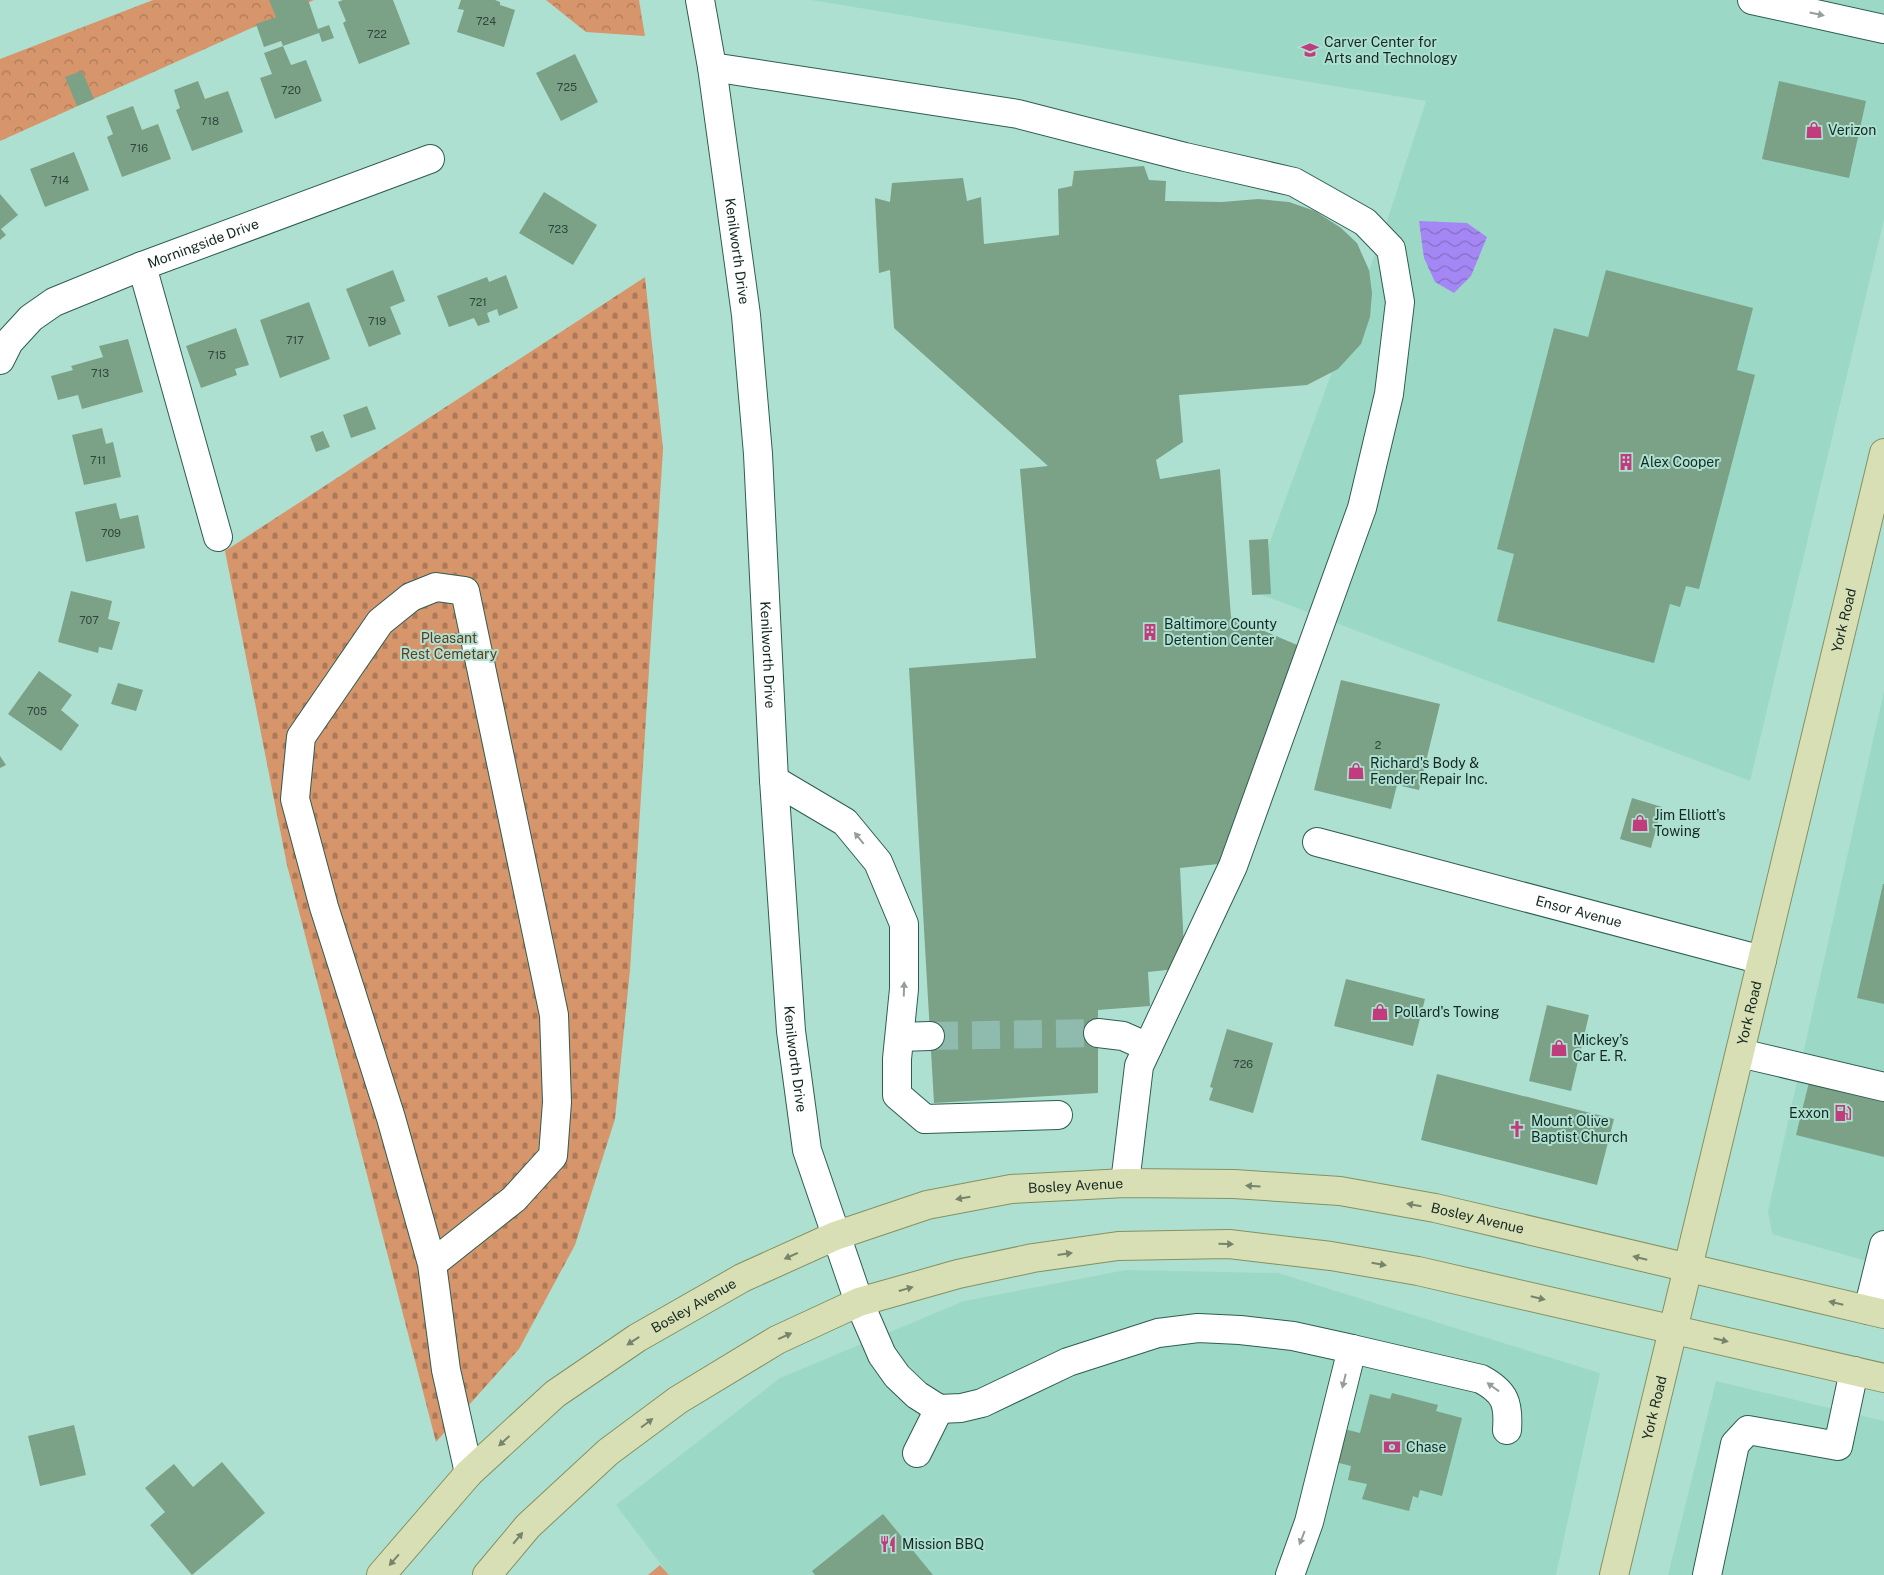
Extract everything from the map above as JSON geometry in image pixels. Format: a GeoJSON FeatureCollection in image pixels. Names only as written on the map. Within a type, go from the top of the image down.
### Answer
{"type":"FeatureCollection","features":[{"type":"Feature","properties":{"kind":"main road","name":"York Road"},"geometry":{"type":"LineString","coordinates":[[1614,1575],[1884,453]]}},
{"type":"Feature","properties":{"kind":"main road","name":"Bosley Avenue"},"geometry":{"type":"LineString","coordinates":[[381,1575],[469,1473],[555,1394],[637,1338],[742,1278],[835,1236],[927,1205],[1011,1189],[1125,1182],[1234,1184],[1340,1191],[1435,1208],[1876,1312]]}},
{"type":"Feature","properties":{"kind":"main road"},"geometry":{"type":"LineString","coordinates":[[486,1575],[528,1526],[608,1452],[678,1400],[777,1340],[859,1302],[958,1274],[1033,1258],[1118,1246],[1229,1244],[1331,1256],[1418,1271],[1884,1378]]}},
{"type":"Feature","properties":{"kind":"street","name":"Kenilworth Drive"},"geometry":{"type":"LineString","coordinates":[[700,0],[712,67],[746,315],[758,454],[774,780],[792,1041],[807,1150],[859,1302],[882,1355],[892,1369],[917,1395],[939,1409]]}},
{"type":"Feature","properties":{"kind":"street"},"geometry":{"type":"LineString","coordinates":[[1752,0],[1884,29]]}},
{"type":"Feature","properties":{"kind":"street"},"geometry":{"type":"LineString","coordinates":[[712,67],[1018,114],[1185,157],[1294,182],[1364,222],[1391,249],[1400,302],[1389,394],[1362,508],[1233,866],[1139,1066],[1125,1182]]}},
{"type":"Feature","properties":{"kind":"street","name":"Morningside Drive"},"geometry":{"type":"LineString","coordinates":[[0,360],[9,342],[31,318],[54,302],[142,266],[430,159]]}},
{"type":"Feature","properties":{"kind":"street"},"geometry":{"type":"LineString","coordinates":[[142,266],[218,537]]}},
{"type":"Feature","properties":{"kind":"street"},"geometry":{"type":"LineString","coordinates":[[432,1264],[514,1199],[553,1156],[557,1102],[554,1015],[466,591],[436,587],[411,597],[380,622],[301,736],[295,799],[324,907],[391,1118],[432,1264],[446,1370],[469,1473]]}},
{"type":"Feature","properties":{"kind":"street"},"geometry":{"type":"LineString","coordinates":[[774,780],[845,822],[878,862],[904,924],[904,989],[897,1095],[925,1119],[1058,1115]]}},
{"type":"Feature","properties":{"kind":"street","name":"Ensor Avenue"},"geometry":{"type":"LineString","coordinates":[[1317,842],[1762,960]]}},
{"type":"Feature","properties":{"kind":"street"},"geometry":{"type":"LineString","coordinates":[[1098,1033],[1123,1036],[1148,1047]]}},
{"type":"Feature","properties":{"kind":"street"},"geometry":{"type":"LineString","coordinates":[[900,1037],[930,1036]]}},
{"type":"Feature","properties":{"kind":"street"},"geometry":{"type":"LineString","coordinates":[[1740,1053],[1884,1087]]}},
{"type":"Feature","properties":{"kind":"street"},"geometry":{"type":"LineString","coordinates":[[1876,1312],[1884,1245]]}},
{"type":"Feature","properties":{"kind":"street"},"geometry":{"type":"LineString","coordinates":[[917,1452],[939,1409],[961,1408],[982,1404],[1068,1362],[1158,1333],[1198,1328],[1240,1330],[1293,1336],[1481,1379],[1497,1388],[1504,1399],[1508,1413],[1507,1430]]}},
{"type":"Feature","properties":{"kind":"street"},"geometry":{"type":"LineString","coordinates":[[1291,1570],[1309,1522],[1352,1349]]}},
{"type":"Feature","properties":{"kind":"street"},"geometry":{"type":"LineString","coordinates":[[1707,1575],[1735,1444],[1748,1430],[1838,1446],[1854,1371]]}},
{"type":"Feature","properties":{"kind":"shaded area"},"geometry":{"type":"Polygon","coordinates":[[[811,0],[1884,0],[1884,220],[1750,781],[1252,591],[1386,224],[1426,101],[811,0]]]}},
{"type":"Feature","properties":{"kind":"shaded area"},"geometry":{"type":"Polygon","coordinates":[[[1884,691],[1884,1266],[1772,1234],[1768,1211],[1884,691]]]}},
{"type":"Feature","properties":{"kind":"shaded area"},"geometry":{"type":"Polygon","coordinates":[[[1126,1270],[1278,1273],[1600,1373],[1556,1575],[669,1575],[616,1505],[780,1378],[964,1301],[1126,1270]]]}},
{"type":"Feature","properties":{"kind":"shaded area"},"geometry":{"type":"Polygon","coordinates":[[[1716,1381],[1884,1421],[1884,1575],[1668,1575],[1716,1381]]]}},
{"type":"Feature","properties":{"kind":"green space"},"geometry":{"type":"Polygon","coordinates":[[[153,0],[314,0],[0,141],[0,59],[153,0]]]}},
{"type":"Feature","properties":{"kind":"green space"},"geometry":{"type":"Polygon","coordinates":[[[546,0],[639,0],[645,36],[586,32],[546,0]]]}},
{"type":"Feature","properties":{"kind":"green space","name":"Pleasant Rest Cemetary"},"geometry":{"type":"Polygon","coordinates":[[[645,277],[663,449],[630,970],[615,1119],[575,1245],[519,1349],[436,1442],[287,865],[225,551],[645,277]]]}},
{"type":"Feature","properties":{"kind":"green space"},"geometry":{"type":"Polygon","coordinates":[[[660,1565],[669,1575],[648,1575],[660,1565]]]}},
{"type":"Feature","properties":{"kind":"water"},"geometry":{"type":"Polygon","coordinates":[[[1419,221],[1467,223],[1487,237],[1471,276],[1454,293],[1435,282],[1424,258],[1419,221]]]}},
{"type":"Feature","properties":{"kind":"building"},"geometry":{"type":"Polygon","coordinates":[[[269,0],[308,0],[318,29],[329,25],[334,38],[322,42],[319,33],[283,46],[281,41],[264,47],[256,24],[276,17],[269,0]]]}},
{"type":"Feature","properties":{"kind":"building"},"geometry":{"type":"Polygon","coordinates":[[[343,0],[393,0],[410,44],[359,64],[343,23],[346,21],[338,2],[343,0]]]}},
{"type":"Feature","properties":{"kind":"building"},"geometry":{"type":"Polygon","coordinates":[[[461,0],[495,0],[500,2],[500,5],[515,10],[504,47],[457,32],[464,10],[458,9],[461,0]]]}},
{"type":"Feature","properties":{"kind":"building"},"geometry":{"type":"Polygon","coordinates":[[[283,46],[291,65],[306,60],[322,101],[275,119],[260,78],[272,74],[264,53],[283,46]]]}},
{"type":"Feature","properties":{"kind":"building"},"geometry":{"type":"Polygon","coordinates":[[[575,54],[598,102],[561,121],[536,73],[575,54]]]}},
{"type":"Feature","properties":{"kind":"building"},"geometry":{"type":"Polygon","coordinates":[[[82,71],[94,99],[77,106],[65,77],[82,71]]]}},
{"type":"Feature","properties":{"kind":"building"},"geometry":{"type":"Polygon","coordinates":[[[198,81],[205,99],[228,91],[243,132],[192,151],[176,110],[180,108],[174,90],[198,81]]]}},
{"type":"Feature","properties":{"kind":"building","name":"Verizon"},"geometry":{"type":"Polygon","coordinates":[[[1779,81],[1866,101],[1849,178],[1762,159],[1779,81]]]}},
{"type":"Feature","properties":{"kind":"building"},"geometry":{"type":"Polygon","coordinates":[[[133,106],[142,130],[158,124],[171,159],[122,177],[107,137],[113,134],[106,116],[133,106]]]}},
{"type":"Feature","properties":{"kind":"building"},"geometry":{"type":"Polygon","coordinates":[[[74,152],[89,190],[45,207],[30,169],[74,152]]]}},
{"type":"Feature","properties":{"kind":"building","name":"Baltimore County Detention Center"},"geometry":{"type":"Polygon","coordinates":[[[1144,166],[1149,180],[1166,181],[1165,201],[1222,202],[1258,199],[1289,202],[1315,211],[1341,228],[1357,243],[1369,270],[1372,293],[1370,317],[1361,344],[1338,369],[1307,385],[1179,395],[1183,442],[1156,460],[1160,479],[1220,469],[1231,617],[1302,647],[1218,864],[1180,868],[1185,968],[1148,972],[1150,1006],[1098,1010],[1098,1093],[934,1103],[909,668],[1036,658],[1020,469],[1048,466],[894,328],[890,270],[879,273],[875,198],[890,202],[892,183],[963,178],[967,201],[981,197],[984,244],[1059,235],[1058,189],[1072,186],[1074,171],[1144,166]]]}},
{"type":"Feature","properties":{"kind":"building"},"geometry":{"type":"Polygon","coordinates":[[[544,192],[597,225],[573,265],[519,233],[544,192]]]}},
{"type":"Feature","properties":{"kind":"building"},"geometry":{"type":"Polygon","coordinates":[[[0,194],[18,215],[1,229],[6,235],[0,240],[0,194]]]}},
{"type":"Feature","properties":{"kind":"building"},"geometry":{"type":"Polygon","coordinates":[[[393,270],[405,301],[390,307],[401,334],[369,347],[346,289],[393,270]]]}},
{"type":"Feature","properties":{"kind":"building","name":"Alex Cooper"},"geometry":{"type":"Polygon","coordinates":[[[1606,270],[1753,308],[1737,370],[1755,375],[1699,589],[1686,586],[1680,607],[1670,604],[1654,663],[1497,621],[1514,554],[1497,549],[1554,328],[1588,337],[1606,270]]]}},
{"type":"Feature","properties":{"kind":"building"},"geometry":{"type":"Polygon","coordinates":[[[506,275],[518,308],[499,316],[497,309],[487,313],[490,322],[478,326],[474,318],[449,327],[437,296],[487,277],[489,282],[506,275]]]}},
{"type":"Feature","properties":{"kind":"building"},"geometry":{"type":"Polygon","coordinates":[[[309,302],[330,359],[280,378],[260,320],[309,302]]]}},
{"type":"Feature","properties":{"kind":"building"},"geometry":{"type":"Polygon","coordinates":[[[236,328],[249,365],[235,369],[237,375],[201,388],[186,346],[236,328]]]}},
{"type":"Feature","properties":{"kind":"building"},"geometry":{"type":"Polygon","coordinates":[[[128,339],[143,392],[82,409],[78,395],[58,400],[51,376],[73,370],[71,366],[103,357],[99,346],[128,339]]]}},
{"type":"Feature","properties":{"kind":"building"},"geometry":{"type":"Polygon","coordinates":[[[367,406],[376,429],[351,438],[343,415],[367,406]]]}},
{"type":"Feature","properties":{"kind":"building"},"geometry":{"type":"Polygon","coordinates":[[[102,428],[106,444],[113,442],[121,477],[84,485],[72,435],[102,428]]]}},
{"type":"Feature","properties":{"kind":"building"},"geometry":{"type":"Polygon","coordinates":[[[323,431],[330,447],[316,452],[310,436],[323,431]]]}},
{"type":"Feature","properties":{"kind":"building"},"geometry":{"type":"Polygon","coordinates":[[[116,503],[120,519],[138,515],[145,548],[86,562],[75,512],[116,503]]]}},
{"type":"Feature","properties":{"kind":"building"},"geometry":{"type":"Polygon","coordinates":[[[1268,539],[1271,594],[1252,595],[1249,540],[1268,539]]]}},
{"type":"Feature","properties":{"kind":"building"},"geometry":{"type":"Polygon","coordinates":[[[71,591],[112,601],[108,619],[120,622],[112,650],[99,647],[98,653],[58,642],[71,591]]]}},
{"type":"Feature","properties":{"kind":"building"},"geometry":{"type":"Polygon","coordinates":[[[39,671],[72,695],[61,710],[79,725],[61,751],[8,714],[39,671]]]}},
{"type":"Feature","properties":{"kind":"building"},"geometry":{"type":"Polygon","coordinates":[[[1341,680],[1440,704],[1419,790],[1397,785],[1391,809],[1314,790],[1341,680]]]}},
{"type":"Feature","properties":{"kind":"building"},"geometry":{"type":"Polygon","coordinates":[[[118,683],[143,690],[136,711],[111,704],[118,683]]]}},
{"type":"Feature","properties":{"kind":"building"},"geometry":{"type":"Polygon","coordinates":[[[0,756],[6,765],[0,768],[0,756]]]}},
{"type":"Feature","properties":{"kind":"building"},"geometry":{"type":"Polygon","coordinates":[[[1632,798],[1662,807],[1651,848],[1620,839],[1632,798]]]}},
{"type":"Feature","properties":{"kind":"building"},"geometry":{"type":"Polygon","coordinates":[[[1884,884],[1884,1004],[1857,998],[1884,884]]]}},
{"type":"Feature","properties":{"kind":"building","name":"Pollard's Towing"},"geometry":{"type":"Polygon","coordinates":[[[1346,979],[1425,999],[1413,1046],[1334,1026],[1346,979]]]}},
{"type":"Feature","properties":{"kind":"building","name":"Mickey’s Car E. R."},"geometry":{"type":"Polygon","coordinates":[[[1547,1005],[1589,1015],[1571,1091],[1529,1081],[1547,1005]]]}},
{"type":"Feature","properties":{"kind":"building"},"geometry":{"type":"Polygon","coordinates":[[[1227,1029],[1273,1043],[1253,1113],[1209,1100],[1213,1088],[1210,1087],[1227,1029]]]}},
{"type":"Feature","properties":{"kind":"building","name":"Mount Olive Baptist Church"},"geometry":{"type":"Polygon","coordinates":[[[1437,1074],[1614,1119],[1597,1185],[1421,1140],[1437,1074]]]}},
{"type":"Feature","properties":{"kind":"building","name":"Exxon"},"geometry":{"type":"Polygon","coordinates":[[[1811,1074],[1884,1092],[1884,1157],[1796,1135],[1811,1074]]]}},
{"type":"Feature","properties":{"kind":"building","name":"Chase"},"geometry":{"type":"Polygon","coordinates":[[[1392,1393],[1438,1405],[1436,1411],[1462,1418],[1442,1496],[1420,1490],[1418,1498],[1413,1496],[1409,1511],[1362,1499],[1367,1484],[1348,1480],[1351,1466],[1327,1460],[1336,1427],[1360,1433],[1370,1394],[1390,1399],[1392,1393]]]}},
{"type":"Feature","properties":{"kind":"building"},"geometry":{"type":"Polygon","coordinates":[[[74,1425],[86,1475],[40,1486],[28,1436],[74,1425]]]}},
{"type":"Feature","properties":{"kind":"building"},"geometry":{"type":"Polygon","coordinates":[[[222,1462],[265,1513],[192,1575],[150,1525],[165,1512],[145,1488],[174,1464],[193,1487],[222,1462]]]}},
{"type":"Feature","properties":{"kind":"building"},"geometry":{"type":"Polygon","coordinates":[[[883,1514],[933,1575],[815,1575],[812,1571],[883,1514]]]}},
{"type":"Feature","properties":{"kind":"tunnel"},"geometry":{"type":"LineString","coordinates":[[930,1036],[1098,1033]]}},
{"type":"Feature","properties":{"kind":"place","name":"Carver Center for Arts and Technology"},"geometry":{"type":"Point","coordinates":[1310,50]}},
{"type":"Feature","properties":{"kind":"place","name":"Verizon"},"geometry":{"type":"Point","coordinates":[1814,130]}},
{"type":"Feature","properties":{"kind":"place","name":"Alex Cooper"},"geometry":{"type":"Point","coordinates":[1626,462]}},
{"type":"Feature","properties":{"kind":"place","name":"Baltimore County Detention Center"},"geometry":{"type":"Point","coordinates":[1150,632]}},
{"type":"Feature","properties":{"kind":"place","name":"Richard's Body & Fender Repair Inc."},"geometry":{"type":"Point","coordinates":[1356,771]}},
{"type":"Feature","properties":{"kind":"place","name":"Jim Elliott's Towing"},"geometry":{"type":"Point","coordinates":[1640,823]}},
{"type":"Feature","properties":{"kind":"place","name":"Pollard's Towing"},"geometry":{"type":"Point","coordinates":[1380,1012]}},
{"type":"Feature","properties":{"kind":"place","name":"Mickey’s Car E. R."},"geometry":{"type":"Point","coordinates":[1559,1048]}},
{"type":"Feature","properties":{"kind":"place","name":"Exxon"},"geometry":{"type":"Point","coordinates":[1843,1113]}},
{"type":"Feature","properties":{"kind":"place","name":"Mount Olive Baptist Church"},"geometry":{"type":"Point","coordinates":[1517,1129]}},
{"type":"Feature","properties":{"kind":"place","name":"Chase"},"geometry":{"type":"Point","coordinates":[1392,1447]}},
{"type":"Feature","properties":{"kind":"place","name":"Mission BBQ"},"geometry":{"type":"Point","coordinates":[888,1544]}}]}
